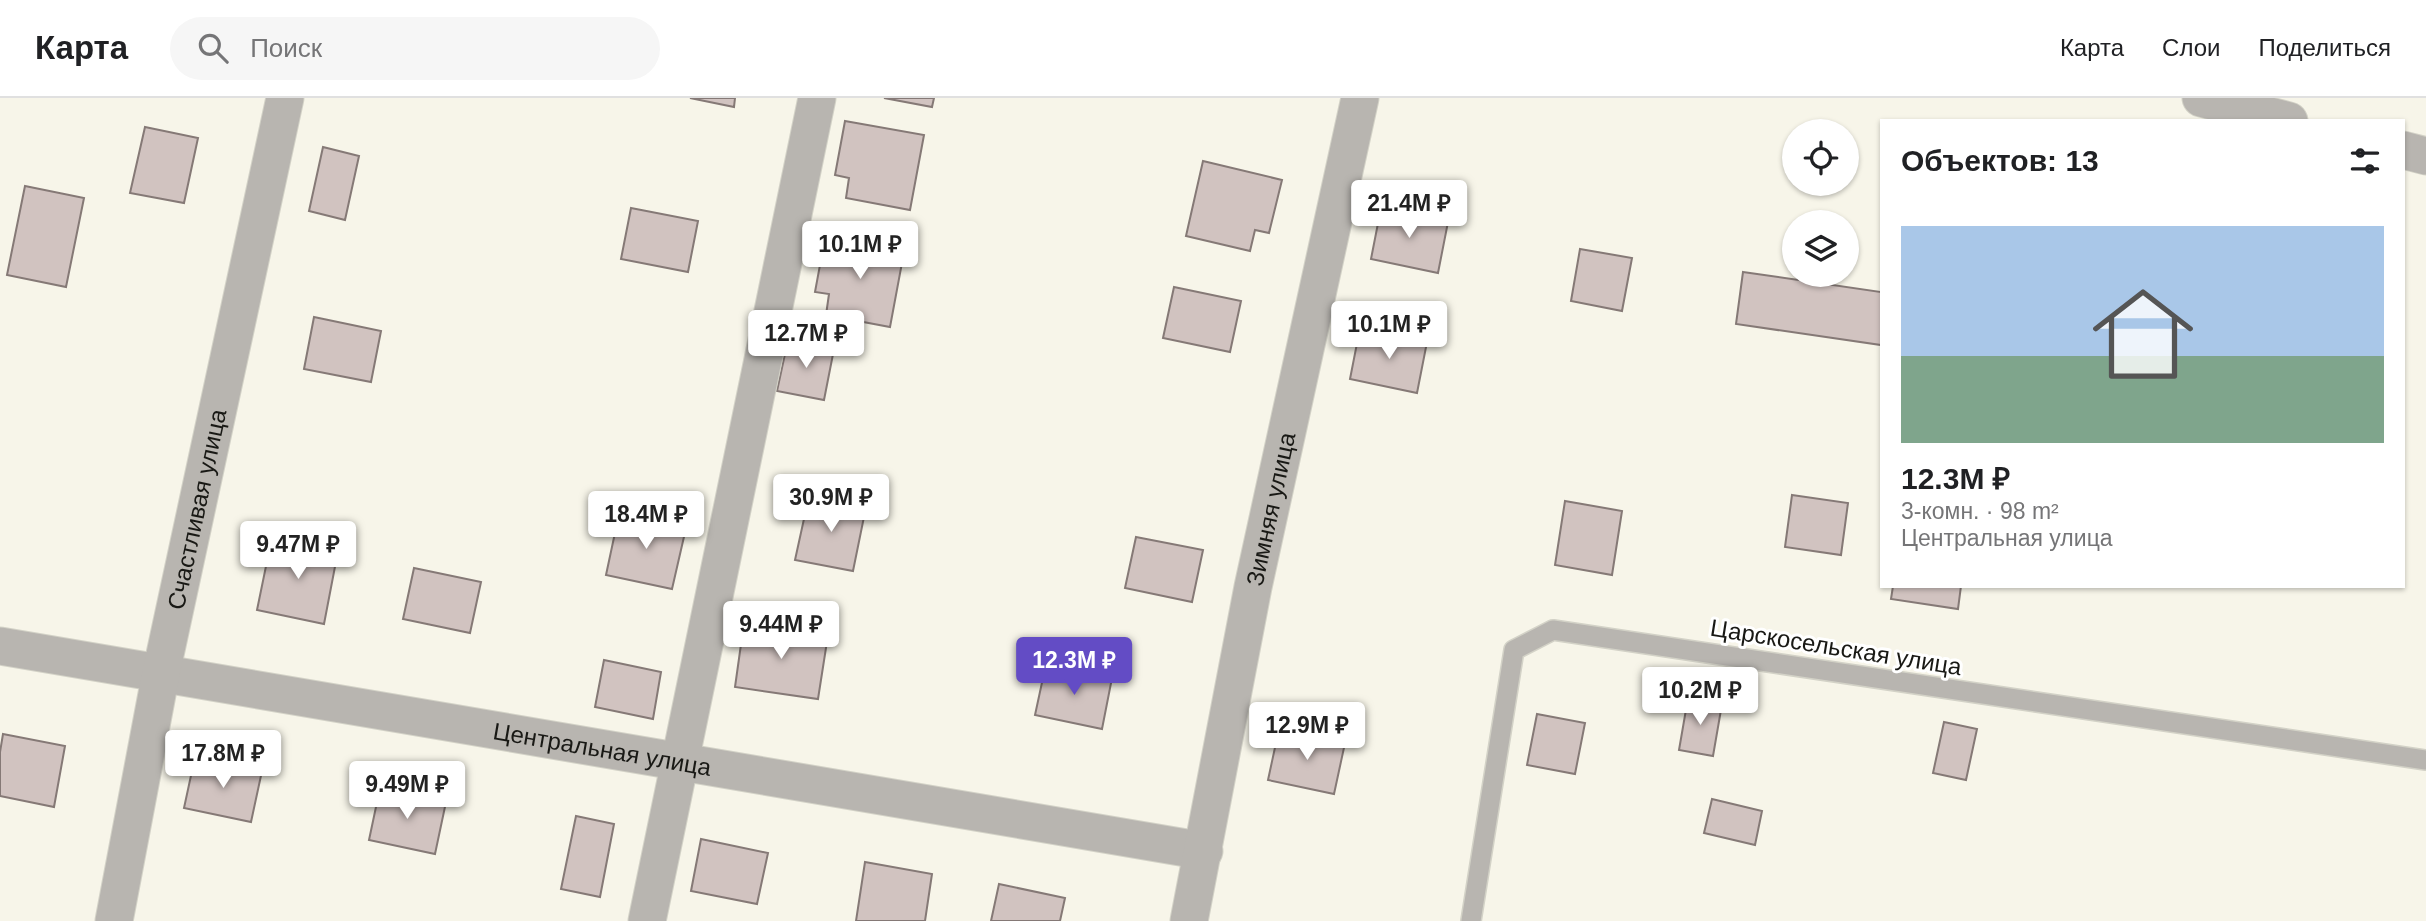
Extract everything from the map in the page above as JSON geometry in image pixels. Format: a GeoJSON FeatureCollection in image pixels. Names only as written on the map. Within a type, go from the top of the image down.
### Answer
{"type":"FeatureCollection","features":[{"type":"Feature","properties":{"kind":"street","name":"Счастливая улица"},"geometry":{"type":"LineString","coordinates":[[114,921],[162,673],[285,98]]}},
{"type":"Feature","properties":{"kind":"street"},"geometry":{"type":"LineString","coordinates":[[647,921],[817,98]]}},
{"type":"Feature","properties":{"kind":"street","name":"Зимняя улица"},"geometry":{"type":"LineString","coordinates":[[1189,921],[1256,573],[1360,98]]}},
{"type":"Feature","properties":{"kind":"street"},"geometry":{"type":"LineString","coordinates":[[2201,98],[2280,119]]}},
{"type":"Feature","properties":{"kind":"street"},"geometry":{"type":"LineString","coordinates":[[2405,151],[2426,156]]}},
{"type":"Feature","properties":{"kind":"street","name":"Центральная улица"},"geometry":{"type":"LineString","coordinates":[[0,646],[1204,851]]}},
{"type":"Feature","properties":{"kind":"lane","name":"Царскосельская улица"},"geometry":{"type":"LineString","coordinates":[[1471,921],[1514,650],[1553,630],[2426,760]]}},
{"type":"Feature","properties":{"kind":"building"},"geometry":{"type":"Polygon","coordinates":[[[690,98],[735,98],[734,107],[690,98]]]}},
{"type":"Feature","properties":{"kind":"building"},"geometry":{"type":"Polygon","coordinates":[[[884,98],[934,98],[932,107],[884,98]]]}},
{"type":"Feature","properties":{"kind":"building"},"geometry":{"type":"Polygon","coordinates":[[[845,121],[924,135],[910,210],[846,198],[849,178],[835,175],[845,121]]]}},
{"type":"Feature","properties":{"kind":"building"},"geometry":{"type":"Polygon","coordinates":[[[145,127],[198,138],[184,203],[130,193],[145,127]]]}},
{"type":"Feature","properties":{"kind":"building"},"geometry":{"type":"Polygon","coordinates":[[[323,147],[359,156],[345,220],[309,211],[323,147]]]}},
{"type":"Feature","properties":{"kind":"building"},"geometry":{"type":"Polygon","coordinates":[[[1203,161],[1282,180],[1269,233],[1255,230],[1250,251],[1186,236],[1203,161]]]}},
{"type":"Feature","properties":{"kind":"building"},"geometry":{"type":"Polygon","coordinates":[[[25,186],[84,198],[66,287],[7,275],[25,186]]]}},
{"type":"Feature","properties":{"kind":"building"},"geometry":{"type":"Polygon","coordinates":[[[631,208],[698,221],[688,272],[621,259],[631,208]]]}},
{"type":"Feature","properties":{"kind":"building"},"geometry":{"type":"Polygon","coordinates":[[[1381,208],[1448,222],[1438,273],[1371,259],[1381,208]]]}},
{"type":"Feature","properties":{"kind":"building"},"geometry":{"type":"Polygon","coordinates":[[[825,238],[904,252],[890,327],[826,315],[829,294],[815,292],[825,238]]]}},
{"type":"Feature","properties":{"kind":"building"},"geometry":{"type":"Polygon","coordinates":[[[1580,249],[1632,258],[1622,311],[1571,301],[1580,249]]]}},
{"type":"Feature","properties":{"kind":"building"},"geometry":{"type":"Polygon","coordinates":[[[1743,272],[1782,278],[1782,287],[1846,287],[1880,292],[1880,345],[1736,324],[1743,272]]]}},
{"type":"Feature","properties":{"kind":"building"},"geometry":{"type":"Polygon","coordinates":[[[1174,287],[1241,301],[1230,352],[1163,338],[1174,287]]]}},
{"type":"Feature","properties":{"kind":"building"},"geometry":{"type":"Polygon","coordinates":[[[314,317],[381,331],[371,382],[304,369],[314,317]]]}},
{"type":"Feature","properties":{"kind":"building"},"geometry":{"type":"Polygon","coordinates":[[[1360,328],[1427,342],[1417,393],[1350,379],[1360,328]]]}},
{"type":"Feature","properties":{"kind":"building"},"geometry":{"type":"Polygon","coordinates":[[[788,340],[834,349],[824,400],[777,391],[788,340]]]}},
{"type":"Feature","properties":{"kind":"building"},"geometry":{"type":"Polygon","coordinates":[[[1792,495],[1848,503],[1841,555],[1785,547],[1792,495]]]}},
{"type":"Feature","properties":{"kind":"building"},"geometry":{"type":"Polygon","coordinates":[[[809,496],[866,507],[853,571],[795,560],[809,496]]]}},
{"type":"Feature","properties":{"kind":"building"},"geometry":{"type":"Polygon","coordinates":[[[1565,501],[1622,511],[1612,575],[1555,565],[1565,501]]]}},
{"type":"Feature","properties":{"kind":"building"},"geometry":{"type":"Polygon","coordinates":[[[619,514],[686,528],[672,589],[606,575],[619,514]]]}},
{"type":"Feature","properties":{"kind":"building"},"geometry":{"type":"Polygon","coordinates":[[[272,537],[338,551],[324,624],[257,610],[272,537]]]}},
{"type":"Feature","properties":{"kind":"building"},"geometry":{"type":"Polygon","coordinates":[[[1136,537],[1203,550],[1192,602],[1125,588],[1136,537]]]}},
{"type":"Feature","properties":{"kind":"building"},"geometry":{"type":"Polygon","coordinates":[[[414,568],[481,582],[470,633],[403,619],[414,568]]]}},
{"type":"Feature","properties":{"kind":"building"},"geometry":{"type":"Polygon","coordinates":[[[1893,588],[1961,588],[1958,609],[1891,599],[1893,588]]]}},
{"type":"Feature","properties":{"kind":"building"},"geometry":{"type":"Polygon","coordinates":[[[744,623],[828,635],[818,699],[735,687],[744,623]]]}},
{"type":"Feature","properties":{"kind":"building"},"geometry":{"type":"Polygon","coordinates":[[[604,660],[661,672],[653,719],[595,707],[604,660]]]}},
{"type":"Feature","properties":{"kind":"building"},"geometry":{"type":"Polygon","coordinates":[[[1046,664],[1112,678],[1102,729],[1035,715],[1046,664]]]}},
{"type":"Feature","properties":{"kind":"building"},"geometry":{"type":"Polygon","coordinates":[[[1688,698],[1722,704],[1713,756],[1679,750],[1688,698]]]}},
{"type":"Feature","properties":{"kind":"building"},"geometry":{"type":"Polygon","coordinates":[[[1537,714],[1585,723],[1575,774],[1527,765],[1537,714]]]}},
{"type":"Feature","properties":{"kind":"building"},"geometry":{"type":"Polygon","coordinates":[[[1944,722],[1977,729],[1966,780],[1933,773],[1944,722]]]}},
{"type":"Feature","properties":{"kind":"building"},"geometry":{"type":"Polygon","coordinates":[[[1279,729],[1345,743],[1334,794],[1268,780],[1279,729]]]}},
{"type":"Feature","properties":{"kind":"building"},"geometry":{"type":"Polygon","coordinates":[[[3,734],[65,746],[54,807],[0,796],[0,752],[3,734]]]}},
{"type":"Feature","properties":{"kind":"building"},"geometry":{"type":"Polygon","coordinates":[[[195,757],[262,771],[251,822],[184,808],[195,757]]]}},
{"type":"Feature","properties":{"kind":"building"},"geometry":{"type":"Polygon","coordinates":[[[380,788],[446,802],[435,854],[369,840],[380,788]]]}},
{"type":"Feature","properties":{"kind":"building"},"geometry":{"type":"Polygon","coordinates":[[[1712,799],[1762,811],[1755,845],[1704,833],[1712,799]]]}},
{"type":"Feature","properties":{"kind":"building"},"geometry":{"type":"Polygon","coordinates":[[[576,816],[614,824],[600,897],[561,889],[576,816]]]}},
{"type":"Feature","properties":{"kind":"building"},"geometry":{"type":"Polygon","coordinates":[[[701,839],[768,853],[757,904],[691,891],[701,839]]]}},
{"type":"Feature","properties":{"kind":"building"},"geometry":{"type":"Polygon","coordinates":[[[865,862],[932,874],[925,921],[856,921],[865,862]]]}},
{"type":"Feature","properties":{"kind":"building"},"geometry":{"type":"Polygon","coordinates":[[[999,884],[1065,898],[1060,921],[991,921],[999,884]]]}}]}
